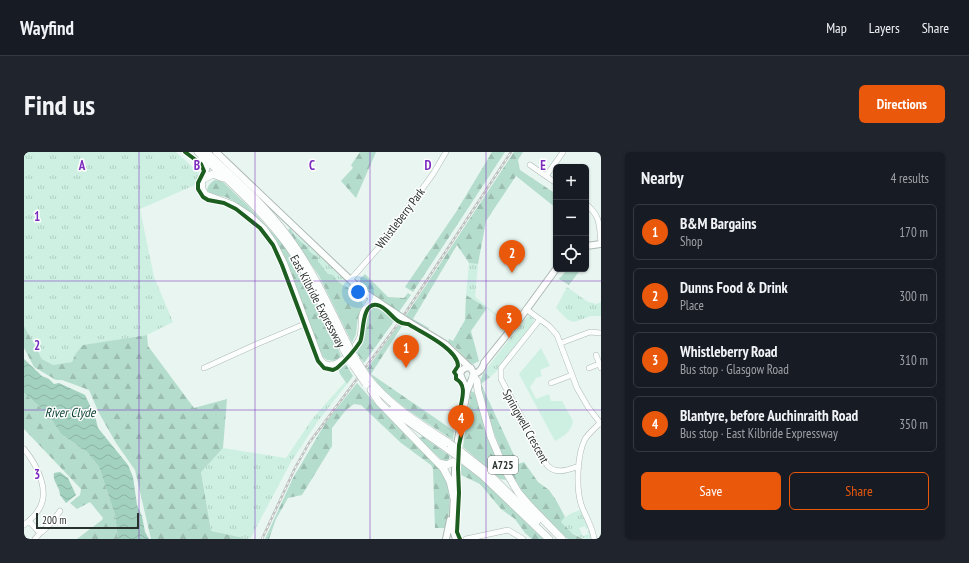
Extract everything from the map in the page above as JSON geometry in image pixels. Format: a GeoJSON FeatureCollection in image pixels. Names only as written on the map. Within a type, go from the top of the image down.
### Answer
{"type":"FeatureCollection","features":[{"type":"Feature","properties":{"kind":"highway"},"geometry":{"type":"LineString","coordinates":[[201,152],[206,168],[203,180]]}},
{"type":"Feature","properties":{"kind":"highway","name":"East Kilbride Expressway"},"geometry":{"type":"LineString","coordinates":[[201,152],[265,216],[294,254],[312,284],[344,350],[353,360],[368,384],[398,415],[449,446],[459,457],[488,480],[549,539]]}},
{"type":"Feature","properties":{"kind":"highway","name":"East Kilbride Expressway"},"geometry":{"type":"LineString","coordinates":[[201,152],[257,200],[289,237],[315,279],[345,339],[353,360]]}},
{"type":"Feature","properties":{"kind":"highway"},"geometry":{"type":"LineString","coordinates":[[203,180],[213,174],[228,180]]}},
{"type":"Feature","properties":{"kind":"highway","name":"A725"},"geometry":{"type":"LineString","coordinates":[[472,373],[477,380],[491,437],[505,470],[518,492],[562,539]]}},
{"type":"Feature","properties":{"kind":"highway","name":"A725"},"geometry":{"type":"LineString","coordinates":[[368,384],[449,446]]}},
{"type":"Feature","properties":{"kind":"highway","name":"A725"},"geometry":{"type":"LineString","coordinates":[[368,384],[378,402],[439,463],[448,476],[454,498]]}},
{"type":"Feature","properties":{"kind":"highway"},"geometry":{"type":"LineString","coordinates":[[439,463],[447,466],[459,457]]}},
{"type":"Feature","properties":{"kind":"highway","name":"East Kilbride Expressway"},"geometry":{"type":"LineString","coordinates":[[459,457],[488,473],[534,519],[558,539]]}},
{"type":"Feature","properties":{"kind":"main road"},"geometry":{"type":"LineString","coordinates":[[216,152],[350,280],[372,298],[445,344],[454,351],[472,373]]}},
{"type":"Feature","properties":{"kind":"main road"},"geometry":{"type":"LineString","coordinates":[[589,246],[601,244]]}},
{"type":"Feature","properties":{"kind":"main road"},"geometry":{"type":"LineString","coordinates":[[463,380],[466,381],[472,373],[477,373],[554,272]]}},
{"type":"Feature","properties":{"kind":"main road"},"geometry":{"type":"LineString","coordinates":[[461,360],[462,370],[460,374],[467,391]]}},
{"type":"Feature","properties":{"kind":"main road"},"geometry":{"type":"LineString","coordinates":[[462,370],[465,367],[472,373]]}},
{"type":"Feature","properties":{"kind":"main road"},"geometry":{"type":"LineString","coordinates":[[456,538],[453,530],[453,515],[459,457],[458,436],[472,373]]}},
{"type":"Feature","properties":{"kind":"main road"},"geometry":{"type":"LineString","coordinates":[[446,538],[451,517],[453,515]]}},
{"type":"Feature","properties":{"kind":"main road"},"geometry":{"type":"LineString","coordinates":[[446,538],[452,534],[456,538]]}},
{"type":"Feature","properties":{"kind":"street","name":"Whistleberry Park"},"geometry":{"type":"LineString","coordinates":[[350,280],[382,244],[433,174],[446,152]]}},
{"type":"Feature","properties":{"kind":"street"},"geometry":{"type":"LineString","coordinates":[[546,176],[563,152]]}},
{"type":"Feature","properties":{"kind":"street"},"geometry":{"type":"LineString","coordinates":[[530,165],[553,181]]}},
{"type":"Feature","properties":{"kind":"street"},"geometry":{"type":"LineString","coordinates":[[203,180],[202,189],[206,194],[242,209],[255,219],[268,233],[277,246],[283,258],[320,360],[326,365],[334,365],[347,354],[357,342],[360,334],[362,314],[372,298]]}},
{"type":"Feature","properties":{"kind":"street"},"geometry":{"type":"LineString","coordinates":[[589,206],[595,211],[598,218],[601,244]]}},
{"type":"Feature","properties":{"kind":"street"},"geometry":{"type":"LineString","coordinates":[[526,309],[554,330],[561,343],[582,398],[600,424],[590,432],[584,441],[578,479],[578,494],[594,539]]}},
{"type":"Feature","properties":{"kind":"street","name":"Springwell Crescent"},"geometry":{"type":"LineString","coordinates":[[540,319],[502,368],[501,380],[550,469],[555,471],[566,470],[579,466]]}},
{"type":"Feature","properties":{"kind":"street"},"geometry":{"type":"LineString","coordinates":[[204,368],[307,323]]}},
{"type":"Feature","properties":{"kind":"street"},"geometry":{"type":"LineString","coordinates":[[561,343],[590,332],[601,333]]}},
{"type":"Feature","properties":{"kind":"street"},"geometry":{"type":"LineString","coordinates":[[589,368],[600,366],[596,355]]}},
{"type":"Feature","properties":{"kind":"street"},"geometry":{"type":"LineString","coordinates":[[551,383],[572,375]]}},
{"type":"Feature","properties":{"kind":"street"},"geometry":{"type":"LineString","coordinates":[[24,449],[38,472],[42,483],[43,492],[40,507],[37,513],[24,525]]}},
{"type":"Feature","properties":{"kind":"street"},"geometry":{"type":"LineString","coordinates":[[34,539],[40,532],[48,527],[54,514],[60,511]]}},
{"type":"Feature","properties":{"kind":"street"},"geometry":{"type":"LineString","coordinates":[[29,521],[40,532]]}},
{"type":"Feature","properties":{"kind":"street"},"geometry":{"type":"LineString","coordinates":[[456,538],[479,538],[508,530],[512,531],[523,539]]}},
{"type":"Feature","properties":{"kind":"green space"},"geometry":{"type":"Polygon","coordinates":[[[24,152],[176,152],[199,173],[195,185],[140,209],[154,277],[173,322],[147,335],[84,345],[76,353],[72,362],[53,365],[42,359],[24,326],[24,152]]]}},
{"type":"Feature","properties":{"kind":"green space"},"geometry":{"type":"Polygon","coordinates":[[[360,152],[376,152],[356,198],[341,181],[353,168],[351,165],[360,152]]]}},
{"type":"Feature","properties":{"kind":"green space"},"geometry":{"type":"Polygon","coordinates":[[[492,152],[505,152],[413,292],[405,287],[456,212],[492,152]]]}},
{"type":"Feature","properties":{"kind":"green space"},"geometry":{"type":"Polygon","coordinates":[[[514,152],[523,152],[518,160],[520,170],[553,192],[553,206],[516,176],[486,221],[478,264],[469,263],[457,245],[413,319],[429,328],[428,330],[405,317],[514,152]]]}},
{"type":"Feature","properties":{"kind":"green space"},"geometry":{"type":"Polygon","coordinates":[[[215,180],[222,181],[248,206],[283,244],[291,256],[313,293],[329,326],[341,356],[335,361],[327,360],[323,357],[284,259],[271,235],[253,215],[241,206],[228,198],[212,194],[207,191],[210,184],[215,180]]]}},
{"type":"Feature","properties":{"kind":"green space"},"geometry":{"type":"Polygon","coordinates":[[[290,228],[309,251],[318,258],[318,261],[328,274],[333,275],[338,281],[356,293],[360,298],[363,305],[358,317],[356,334],[352,343],[319,276],[288,230],[290,228]]]}},
{"type":"Feature","properties":{"kind":"green space"},"geometry":{"type":"Polygon","coordinates":[[[294,232],[363,296],[365,300],[363,305],[359,295],[328,274],[318,261],[318,258],[308,251],[308,248],[296,237],[294,232]]]}},
{"type":"Feature","properties":{"kind":"green space"},"geometry":{"type":"Polygon","coordinates":[[[469,263],[478,264],[475,297],[507,323],[506,324],[487,308],[466,295],[469,263]]]}},
{"type":"Feature","properties":{"kind":"green space"},"geometry":{"type":"Polygon","coordinates":[[[565,272],[579,272],[569,285],[559,279],[565,272]]]}},
{"type":"Feature","properties":{"kind":"green space"},"geometry":{"type":"Polygon","coordinates":[[[365,274],[388,297],[404,298],[408,293],[411,295],[398,313],[360,285],[360,279],[365,274]]]}},
{"type":"Feature","properties":{"kind":"green space"},"geometry":{"type":"Polygon","coordinates":[[[567,287],[588,302],[597,304],[601,302],[601,316],[591,316],[574,322],[568,320],[556,308],[567,287]]]}},
{"type":"Feature","properties":{"kind":"green space"},"geometry":{"type":"Polygon","coordinates":[[[466,295],[487,308],[471,331],[479,361],[473,364],[470,363],[448,342],[449,339],[453,341],[465,320],[466,295]]]}},
{"type":"Feature","properties":{"kind":"green space"},"geometry":{"type":"Polygon","coordinates":[[[376,307],[389,314],[394,321],[364,363],[355,351],[362,339],[364,319],[368,311],[376,307]]]}},
{"type":"Feature","properties":{"kind":"green space"},"geometry":{"type":"Polygon","coordinates":[[[529,316],[534,319],[532,326],[499,369],[490,377],[484,372],[529,316]]]}},
{"type":"Feature","properties":{"kind":"green space"},"geometry":{"type":"Polygon","coordinates":[[[400,323],[402,326],[371,374],[454,431],[453,440],[395,400],[375,380],[367,369],[400,323]]]}},
{"type":"Feature","properties":{"kind":"green space"},"geometry":{"type":"Polygon","coordinates":[[[24,326],[42,359],[53,365],[72,362],[76,353],[83,345],[147,335],[148,346],[194,408],[227,399],[223,448],[201,472],[211,531],[249,539],[151,539],[135,470],[116,443],[99,413],[89,390],[62,380],[56,380],[34,367],[24,348],[24,326]]]}},
{"type":"Feature","properties":{"kind":"green space"},"geometry":{"type":"Polygon","coordinates":[[[541,348],[550,366],[540,370],[542,376],[536,378],[530,387],[536,399],[549,394],[551,401],[562,401],[573,421],[569,431],[555,441],[519,374],[541,348]]]}},
{"type":"Feature","properties":{"kind":"green space"},"geometry":{"type":"Polygon","coordinates":[[[345,363],[353,376],[347,384],[338,368],[345,363]]]}},
{"type":"Feature","properties":{"kind":"green space"},"geometry":{"type":"Polygon","coordinates":[[[484,372],[490,377],[481,384],[518,464],[524,462],[538,482],[549,490],[565,517],[561,522],[573,534],[583,539],[568,539],[553,527],[523,493],[505,462],[483,400],[480,381],[484,372]]]}},
{"type":"Feature","properties":{"kind":"green space"},"geometry":{"type":"Polygon","coordinates":[[[345,382],[347,384],[318,421],[291,462],[250,539],[211,531],[201,471],[223,448],[286,458],[313,418],[345,382]]]}},
{"type":"Feature","properties":{"kind":"green space"},"geometry":{"type":"Polygon","coordinates":[[[357,383],[414,443],[432,458],[443,471],[448,482],[449,489],[447,528],[435,528],[433,469],[431,465],[401,443],[361,405],[354,404],[346,410],[332,428],[332,446],[302,495],[288,498],[276,519],[269,539],[265,539],[293,478],[326,422],[357,383]]]}},
{"type":"Feature","properties":{"kind":"green space"},"geometry":{"type":"Polygon","coordinates":[[[471,391],[475,393],[492,448],[506,480],[500,479],[463,447],[471,391]]]}},
{"type":"Feature","properties":{"kind":"green space"},"geometry":{"type":"Polygon","coordinates":[[[24,393],[47,413],[61,434],[87,452],[99,467],[115,515],[118,539],[77,539],[103,518],[90,502],[77,509],[70,503],[80,495],[81,489],[24,429],[24,393]]]}},
{"type":"Feature","properties":{"kind":"green space"},"geometry":{"type":"Polygon","coordinates":[[[422,436],[450,456],[448,461],[444,462],[418,439],[422,436]]]}},
{"type":"Feature","properties":{"kind":"green space"},"geometry":{"type":"Polygon","coordinates":[[[460,463],[495,491],[544,539],[532,539],[525,533],[515,519],[501,509],[480,484],[461,475],[460,463]]]}},
{"type":"Feature","properties":{"kind":"green space"},"geometry":{"type":"Polygon","coordinates":[[[580,510],[588,528],[586,529],[585,526],[579,528],[583,536],[589,534],[587,531],[589,530],[591,539],[582,538],[574,534],[561,522],[567,516],[580,510]]]}},
{"type":"Feature","properties":{"kind":"water","name":"River Clyde"},"geometry":{"type":"Polygon","coordinates":[[[24,359],[42,376],[49,379],[54,384],[59,383],[85,395],[95,416],[98,428],[128,465],[133,477],[137,505],[142,516],[145,532],[149,539],[118,539],[115,515],[99,467],[87,452],[61,434],[47,413],[24,393],[24,359]]]}},
{"type":"Feature","properties":{"kind":"water"},"geometry":{"type":"Polygon","coordinates":[[[60,472],[68,478],[76,495],[66,503],[60,495],[54,479],[54,473],[60,472]]]}},
{"type":"Feature","properties":{"kind":"waterway"},"geometry":{"type":"LineString","coordinates":[[194,527],[198,526]]}},
{"type":"Feature","properties":{"kind":"waterway"},"geometry":{"type":"LineString","coordinates":[[188,530],[192,528]]}},
{"type":"Feature","properties":{"kind":"railway"},"geometry":{"type":"LineString","coordinates":[[262,539],[295,468],[309,443],[398,324],[511,152]]}},
{"type":"Feature","properties":{"kind":"cycle path"},"geometry":{"type":"LineString","coordinates":[[185,152],[201,164],[204,171],[198,183],[198,189],[203,197],[208,200],[224,203],[236,209],[260,228],[273,245],[318,361],[324,368],[333,370],[337,368],[355,349],[360,342],[366,314],[372,305],[381,306],[399,322],[408,324],[430,336],[452,353],[458,366],[454,372],[456,379],[460,382],[463,389],[460,411],[466,413],[459,445],[457,532],[460,539]]}},
{"type":"Feature","properties":{"kind":"place","name":"Dunns Food & Drink"},"geometry":{"type":"Point","coordinates":[512,273]}},
{"type":"Feature","properties":{"kind":"place","name":"Whistleberry Road"},"geometry":{"type":"Point","coordinates":[509,338]}},
{"type":"Feature","properties":{"kind":"place","name":"B&M Bargains"},"geometry":{"type":"Point","coordinates":[406,368]}},
{"type":"Feature","properties":{"kind":"place","name":"Blantyre, before Auchinraith Road"},"geometry":{"type":"Point","coordinates":[461,438]}}]}
